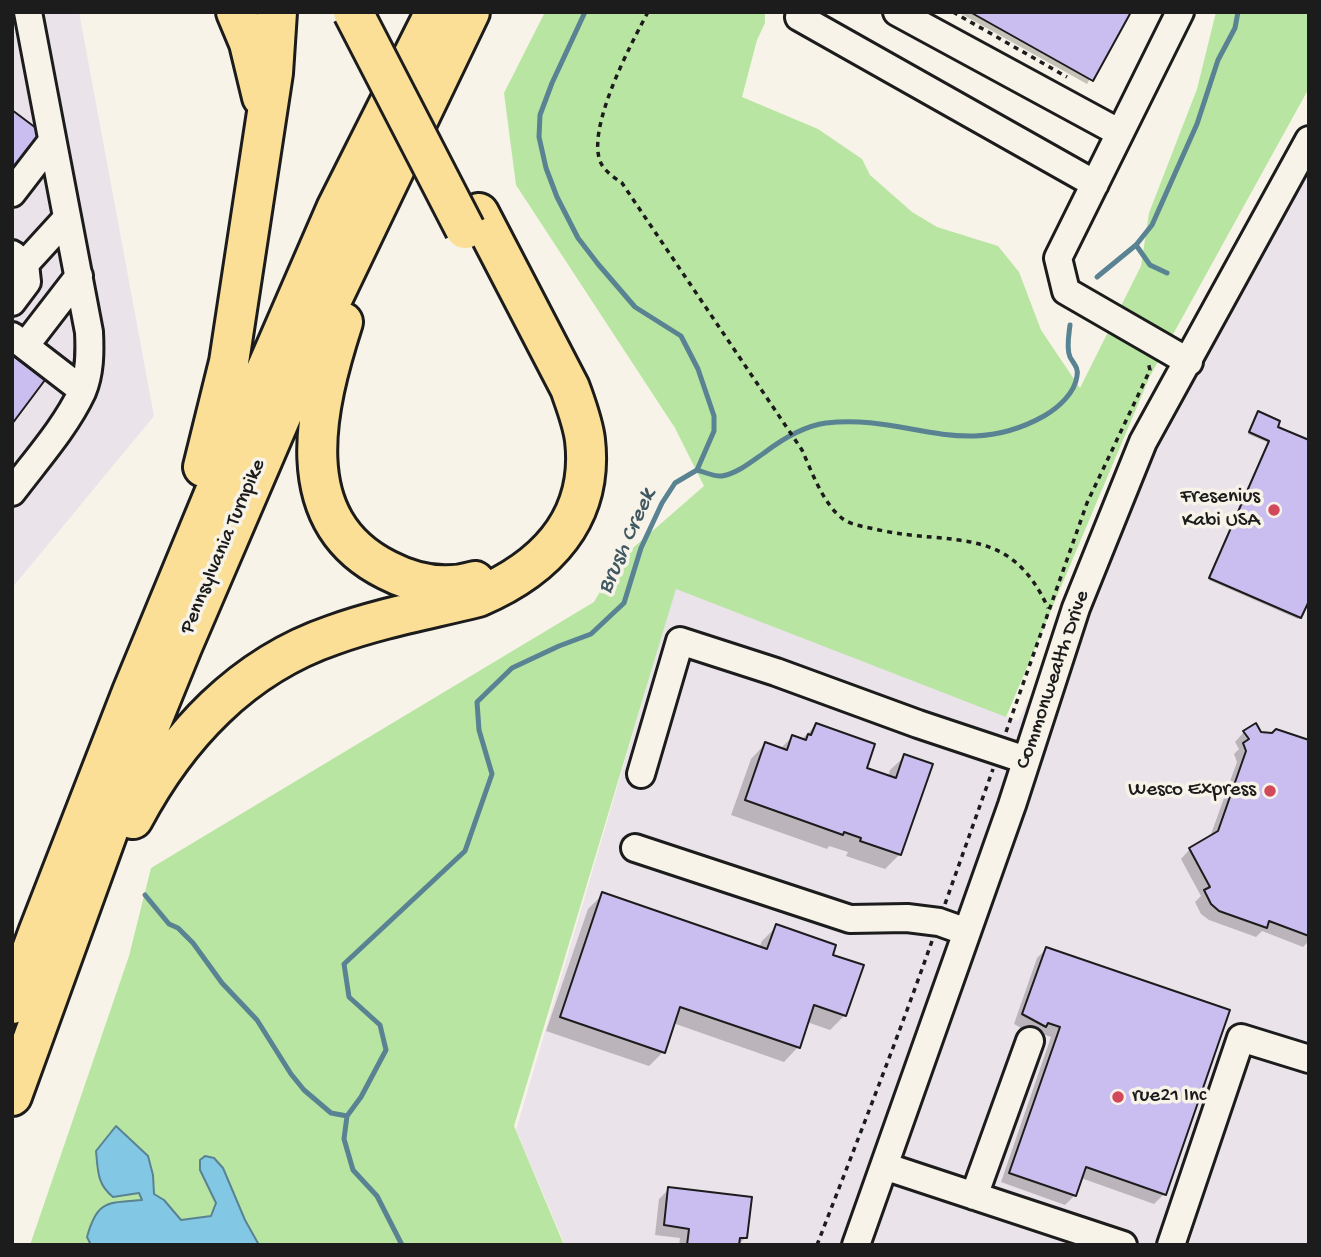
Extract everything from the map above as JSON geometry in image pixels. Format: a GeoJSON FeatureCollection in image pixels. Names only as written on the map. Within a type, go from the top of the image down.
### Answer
{"type":"FeatureCollection","features":[{"type":"Feature","properties":{"kind":"highway"},"geometry":{"type":"LineString","coordinates":[[236,12],[254,60],[265,116]]}},
{"type":"Feature","properties":{"kind":"highway"},"geometry":{"type":"LineString","coordinates":[[132,692],[187,522],[223,393],[277,42],[277,12]]}},
{"type":"Feature","properties":{"kind":"highway"},"geometry":{"type":"LineString","coordinates":[[71,937],[92,913],[125,833],[147,792],[192,730],[222,700],[268,666],[300,648],[334,634],[478,597],[518,578],[548,553],[569,524],[582,491],[585,440],[570,388],[353,12]]}},
{"type":"Feature","properties":{"kind":"highway"},"geometry":{"type":"LineString","coordinates":[[374,12],[562,408],[571,452],[569,473],[557,513],[547,531],[519,561],[483,579],[447,585],[400,577],[376,565],[355,549],[340,531],[327,508],[319,486],[316,460],[318,425],[332,355],[419,117]]}},
{"type":"Feature","properties":{"kind":"highway","name":"Pennsylvania Turnpike"},"geometry":{"type":"LineString","coordinates":[[12,1004],[132,692],[250,407],[336,209],[435,12]]}},
{"type":"Feature","properties":{"kind":"highway","name":"Pennsylvania Turnpike"},"geometry":{"type":"LineString","coordinates":[[12,1096],[118,804],[265,449],[376,203],[470,12]]}},
{"type":"Feature","properties":{"kind":"street"},"geometry":{"type":"LineString","coordinates":[[12,492],[53,439],[82,390],[90,360],[89,332],[28,12]]}},
{"type":"Feature","properties":{"kind":"street"},"geometry":{"type":"LineString","coordinates":[[802,12],[799,18],[1095,184]]}},
{"type":"Feature","properties":{"kind":"street"},"geometry":{"type":"LineString","coordinates":[[897,12],[1120,134]]}},
{"type":"Feature","properties":{"kind":"street"},"geometry":{"type":"LineString","coordinates":[[1180,12],[1058,257],[1066,291],[1189,362]]}},
{"type":"Feature","properties":{"kind":"street"},"geometry":{"type":"LineString","coordinates":[[12,193],[52,141]]}},
{"type":"Feature","properties":{"kind":"street","name":"Commonwealth Drive"},"geometry":{"type":"LineString","coordinates":[[856,1245],[967,932],[1066,636],[1143,442],[1309,141]]}},
{"type":"Feature","properties":{"kind":"street"},"geometry":{"type":"LineString","coordinates":[[12,302],[27,282],[19,259],[67,218]]}},
{"type":"Feature","properties":{"kind":"street"},"geometry":{"type":"LineString","coordinates":[[79,276],[18,341],[82,390]]}},
{"type":"Feature","properties":{"kind":"street"},"geometry":{"type":"LineString","coordinates":[[641,774],[680,641],[1026,760]]}},
{"type":"Feature","properties":{"kind":"street"},"geometry":{"type":"LineString","coordinates":[[635,848],[850,919],[907,918],[939,922],[967,932]]}},
{"type":"Feature","properties":{"kind":"street"},"geometry":{"type":"LineString","coordinates":[[1171,1245],[1241,1038],[1309,1059]]}},
{"type":"Feature","properties":{"kind":"street"},"geometry":{"type":"LineString","coordinates":[[974,1196],[1030,1041]]}},
{"type":"Feature","properties":{"kind":"street"},"geometry":{"type":"LineString","coordinates":[[884,1166],[1123,1245]]}},
{"type":"Feature","properties":{"kind":"path"},"geometry":{"type":"LineString","coordinates":[[648,12],[620,64],[600,125],[601,164],[610,175],[622,183],[802,450],[820,488],[844,520],[903,535],[949,538],[993,547],[1012,557],[1028,573],[1066,636]]}},
{"type":"Feature","properties":{"kind":"path"},"geometry":{"type":"LineString","coordinates":[[953,12],[1068,78]]}},
{"type":"Feature","properties":{"kind":"path"},"geometry":{"type":"LineString","coordinates":[[817,1245],[861,1137],[872,1099],[939,922],[1087,503],[1150,370],[1143,353]]}},
{"type":"Feature","properties":{"kind":"shaded area"},"geometry":{"type":"Polygon","coordinates":[[[12,12],[79,12],[154,416],[12,588],[12,12]]]}},
{"type":"Feature","properties":{"kind":"shaded area"},"geometry":{"type":"Polygon","coordinates":[[[1309,172],[1309,1245],[565,1245],[516,1130],[676,588],[1018,721],[1210,345],[1309,172]]]}},
{"type":"Feature","properties":{"kind":"green space"},"geometry":{"type":"Polygon","coordinates":[[[545,12],[765,12],[765,23],[757,40],[742,97],[818,129],[862,159],[870,175],[912,212],[937,227],[998,246],[1019,272],[1041,330],[1080,388],[1141,266],[1149,213],[1197,89],[1216,12],[1309,12],[1309,88],[1150,376],[1006,717],[676,589],[514,1126],[564,1245],[30,1245],[129,956],[151,868],[594,602],[618,561],[704,486],[675,428],[516,185],[504,93],[545,12]]]}},
{"type":"Feature","properties":{"kind":"water"},"geometry":{"type":"Polygon","coordinates":[[[116,1126],[148,1156],[154,1194],[164,1200],[181,1220],[211,1216],[216,1203],[200,1170],[200,1160],[205,1156],[214,1158],[223,1168],[259,1245],[91,1245],[87,1237],[100,1210],[112,1203],[142,1200],[139,1193],[113,1197],[101,1182],[96,1151],[116,1126]]]}},
{"type":"Feature","properties":{"kind":"building"},"geometry":{"type":"Polygon","coordinates":[[[970,12],[1131,12],[1093,81],[970,12]]]}},
{"type":"Feature","properties":{"kind":"building"},"geometry":{"type":"Polygon","coordinates":[[[12,110],[44,134],[12,175],[12,110]]]}},
{"type":"Feature","properties":{"kind":"building"},"geometry":{"type":"Polygon","coordinates":[[[12,355],[45,380],[12,424],[12,355]]]}},
{"type":"Feature","properties":{"kind":"building","name":"Fresenius Kabi USA"},"geometry":{"type":"Polygon","coordinates":[[[1258,411],[1280,421],[1278,427],[1309,440],[1309,601],[1301,618],[1209,578],[1269,441],[1249,432],[1258,411]]]}},
{"type":"Feature","properties":{"kind":"building"},"geometry":{"type":"Polygon","coordinates":[[[816,723],[875,744],[867,768],[896,778],[904,754],[933,764],[901,855],[860,841],[861,838],[844,832],[843,835],[745,800],[765,742],[787,750],[792,735],[806,740],[816,723]]]}},
{"type":"Feature","properties":{"kind":"building","name":"Wesco Express"},"geometry":{"type":"Polygon","coordinates":[[[1256,723],[1261,732],[1272,733],[1276,729],[1309,740],[1309,936],[1269,921],[1267,928],[1219,911],[1211,904],[1204,890],[1210,887],[1189,848],[1218,831],[1246,751],[1243,743],[1249,739],[1243,731],[1256,723]]]}},
{"type":"Feature","properties":{"kind":"building"},"geometry":{"type":"Polygon","coordinates":[[[602,892],[767,949],[776,924],[836,945],[833,955],[864,965],[846,1016],[814,1005],[800,1048],[680,1007],[665,1053],[560,1017],[602,892]]]}},
{"type":"Feature","properties":{"kind":"building","name":"rue21 Inc"},"geometry":{"type":"Polygon","coordinates":[[[1046,947],[1230,1010],[1166,1195],[1086,1167],[1076,1196],[1009,1173],[1060,1027],[1048,1023],[1046,1027],[1022,1014],[1046,947]]]}},
{"type":"Feature","properties":{"kind":"building"},"geometry":{"type":"Polygon","coordinates":[[[668,1187],[752,1197],[747,1238],[740,1238],[739,1245],[687,1245],[689,1229],[664,1225],[668,1187]]]}},
{"type":"Feature","properties":{"kind":"waterway","name":"Brush Creek"},"geometry":{"type":"LineString","coordinates":[[402,1245],[377,1196],[353,1170],[344,1139],[347,1116],[361,1097],[386,1050],[380,1025],[349,997],[344,964],[465,851],[492,774],[479,730],[477,702],[512,668],[591,634],[624,603],[641,548],[662,503],[675,483],[697,470],[714,431],[714,416],[698,369],[681,336],[635,307],[598,264],[578,238],[546,168],[539,137],[540,115],[585,12]]}},
{"type":"Feature","properties":{"kind":"waterway"},"geometry":{"type":"LineString","coordinates":[[1097,277],[1136,245],[1152,225],[1197,124],[1218,60],[1235,28],[1238,12]]}},
{"type":"Feature","properties":{"kind":"waterway"},"geometry":{"type":"LineString","coordinates":[[1136,245],[1150,265],[1167,273]]}},
{"type":"Feature","properties":{"kind":"waterway"},"geometry":{"type":"LineString","coordinates":[[697,470],[716,476],[728,475],[793,434],[826,423],[882,424],[960,436],[987,435],[1014,429],[1049,413],[1073,388],[1077,373],[1068,349],[1070,325]]}},
{"type":"Feature","properties":{"kind":"waterway"},"geometry":{"type":"LineString","coordinates":[[145,895],[169,924],[178,928],[193,943],[222,983],[257,1020],[304,1090],[331,1113],[347,1116]]}},
{"type":"Feature","properties":{"kind":"place","name":"Fresenius Kabi USA"},"geometry":{"type":"Point","coordinates":[1274,510]}},
{"type":"Feature","properties":{"kind":"place","name":"Wesco Express"},"geometry":{"type":"Point","coordinates":[1270,791]}},
{"type":"Feature","properties":{"kind":"place","name":"rue21 Inc"},"geometry":{"type":"Point","coordinates":[1118,1097]}}]}
